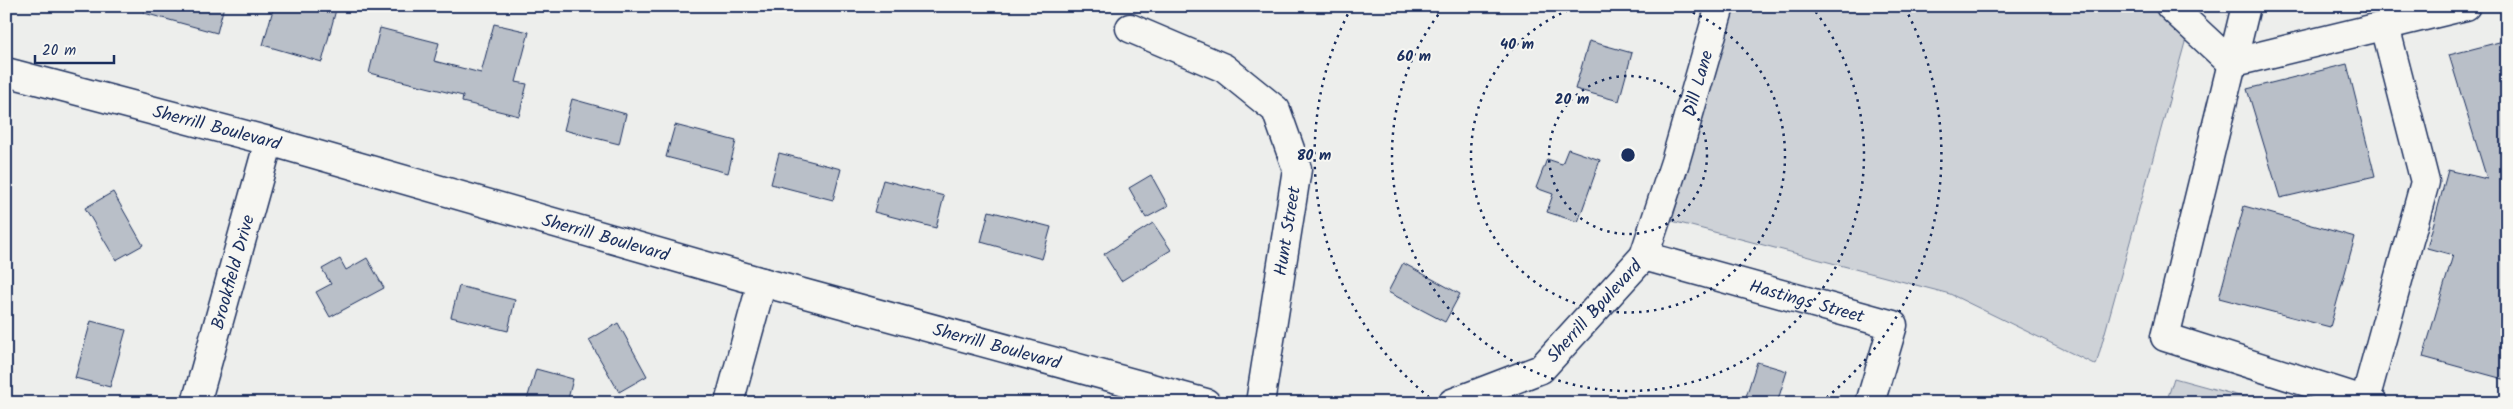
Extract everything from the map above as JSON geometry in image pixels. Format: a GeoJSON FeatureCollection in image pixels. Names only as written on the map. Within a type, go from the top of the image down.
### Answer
{"type":"FeatureCollection","features":[{"type":"Feature","properties":{"kind":"street","name":"Dill Lane"},"geometry":{"type":"LineString","coordinates":[[1675,162],[1720,6]]}},
{"type":"Feature","properties":{"kind":"street"},"geometry":{"type":"LineString","coordinates":[[2170,6],[2231,63]]}},
{"type":"Feature","properties":{"kind":"street"},"geometry":{"type":"LineString","coordinates":[[2246,6],[2165,337],[2369,402],[2424,182],[2385,26]]}},
{"type":"Feature","properties":{"kind":"street"},"geometry":{"type":"LineString","coordinates":[[2231,63],[2461,7]]}},
{"type":"Feature","properties":{"kind":"street","name":"Hunt Street"},"geometry":{"type":"LineString","coordinates":[[1130,28],[1224,68],[1276,110],[1297,169],[1260,403]]}},
{"type":"Feature","properties":{"kind":"street","name":"Sherrill Boulevard"},"geometry":{"type":"LineString","coordinates":[[6,72],[269,141],[762,282],[1206,403]]}},
{"type":"Feature","properties":{"kind":"street","name":"Brookfield Drive"},"geometry":{"type":"LineString","coordinates":[[196,403],[269,141]]}},
{"type":"Feature","properties":{"kind":"street","name":"Sherrill Boulevard"},"geometry":{"type":"LineString","coordinates":[[1452,403],[1541,369],[1644,256],[1675,162]]}},
{"type":"Feature","properties":{"kind":"street","name":"Hastings Street"},"geometry":{"type":"LineString","coordinates":[[1644,256],[1893,325],[1870,403]]}},
{"type":"Feature","properties":{"kind":"street"},"geometry":{"type":"LineString","coordinates":[[729,403],[762,282]]}},
{"type":"Feature","properties":{"kind":"shaded area"},"geometry":{"type":"Polygon","coordinates":[[[1734,6],[2195,6],[2096,365],[1950,294],[1672,221],[1734,6]]]}},
{"type":"Feature","properties":{"kind":"shaded area"},"geometry":{"type":"Polygon","coordinates":[[[2174,378],[2265,403],[2166,403],[2174,378]]]}},
{"type":"Feature","properties":{"kind":"building"},"geometry":{"type":"Polygon","coordinates":[[[145,6],[224,6],[217,33],[144,13],[145,6]]]}},
{"type":"Feature","properties":{"kind":"building"},"geometry":{"type":"Polygon","coordinates":[[[274,6],[337,6],[322,62],[263,45],[274,6]]]}},
{"type":"Feature","properties":{"kind":"building"},"geometry":{"type":"Polygon","coordinates":[[[494,24],[529,32],[516,82],[527,84],[519,116],[462,102],[463,96],[369,73],[380,28],[439,43],[434,61],[481,73],[494,24]]]}},
{"type":"Feature","properties":{"kind":"building"},"geometry":{"type":"Polygon","coordinates":[[[2507,40],[2507,380],[2423,357],[2453,255],[2427,248],[2448,170],[2487,179],[2449,55],[2507,40]]]}},
{"type":"Feature","properties":{"kind":"building"},"geometry":{"type":"Polygon","coordinates":[[[1589,41],[1632,53],[1619,101],[1575,89],[1589,41]]]}},
{"type":"Feature","properties":{"kind":"building"},"geometry":{"type":"Polygon","coordinates":[[[2347,64],[2375,176],[2280,198],[2247,89],[2347,64]]]}},
{"type":"Feature","properties":{"kind":"building"},"geometry":{"type":"Polygon","coordinates":[[[572,99],[626,114],[619,144],[564,130],[572,99]]]}},
{"type":"Feature","properties":{"kind":"building"},"geometry":{"type":"Polygon","coordinates":[[[675,125],[736,141],[728,173],[666,157],[675,125]]]}},
{"type":"Feature","properties":{"kind":"building"},"geometry":{"type":"Polygon","coordinates":[[[1568,149],[1600,160],[1578,222],[1547,212],[1553,194],[1536,188],[1547,159],[1562,164],[1568,149]]]}},
{"type":"Feature","properties":{"kind":"building"},"geometry":{"type":"Polygon","coordinates":[[[779,153],[841,169],[833,200],[771,184],[779,153]]]}},
{"type":"Feature","properties":{"kind":"building"},"geometry":{"type":"Polygon","coordinates":[[[1151,175],[1168,206],[1146,218],[1129,188],[1151,175]]]}},
{"type":"Feature","properties":{"kind":"building"},"geometry":{"type":"Polygon","coordinates":[[[883,180],[944,196],[936,228],[874,212],[883,180]]]}},
{"type":"Feature","properties":{"kind":"building"},"geometry":{"type":"Polygon","coordinates":[[[113,192],[143,245],[116,260],[85,208],[113,192]]]}},
{"type":"Feature","properties":{"kind":"building"},"geometry":{"type":"Polygon","coordinates":[[[2244,206],[2355,237],[2330,327],[2219,298],[2244,206]]]}},
{"type":"Feature","properties":{"kind":"building"},"geometry":{"type":"Polygon","coordinates":[[[989,211],[1051,227],[1042,259],[981,242],[989,211]]]}},
{"type":"Feature","properties":{"kind":"building"},"geometry":{"type":"Polygon","coordinates":[[[1153,223],[1171,250],[1121,281],[1104,254],[1153,223]]]}},
{"type":"Feature","properties":{"kind":"building"},"geometry":{"type":"Polygon","coordinates":[[[367,258],[384,288],[330,317],[316,292],[331,284],[322,269],[340,259],[346,270],[367,258]]]}},
{"type":"Feature","properties":{"kind":"building"},"geometry":{"type":"Polygon","coordinates":[[[1403,263],[1460,294],[1445,322],[1388,292],[1403,263]]]}},
{"type":"Feature","properties":{"kind":"building"},"geometry":{"type":"Polygon","coordinates":[[[459,286],[515,300],[508,331],[451,317],[459,286]]]}},
{"type":"Feature","properties":{"kind":"building"},"geometry":{"type":"Polygon","coordinates":[[[91,321],[126,330],[110,387],[75,378],[91,321]]]}},
{"type":"Feature","properties":{"kind":"building"},"geometry":{"type":"Polygon","coordinates":[[[618,323],[647,376],[619,392],[589,340],[618,323]]]}},
{"type":"Feature","properties":{"kind":"building"},"geometry":{"type":"Polygon","coordinates":[[[1757,362],[1787,371],[1777,403],[1744,403],[1757,362]]]}},
{"type":"Feature","properties":{"kind":"building"},"geometry":{"type":"Polygon","coordinates":[[[536,369],[573,379],[567,403],[526,403],[536,369]]]}}]}
